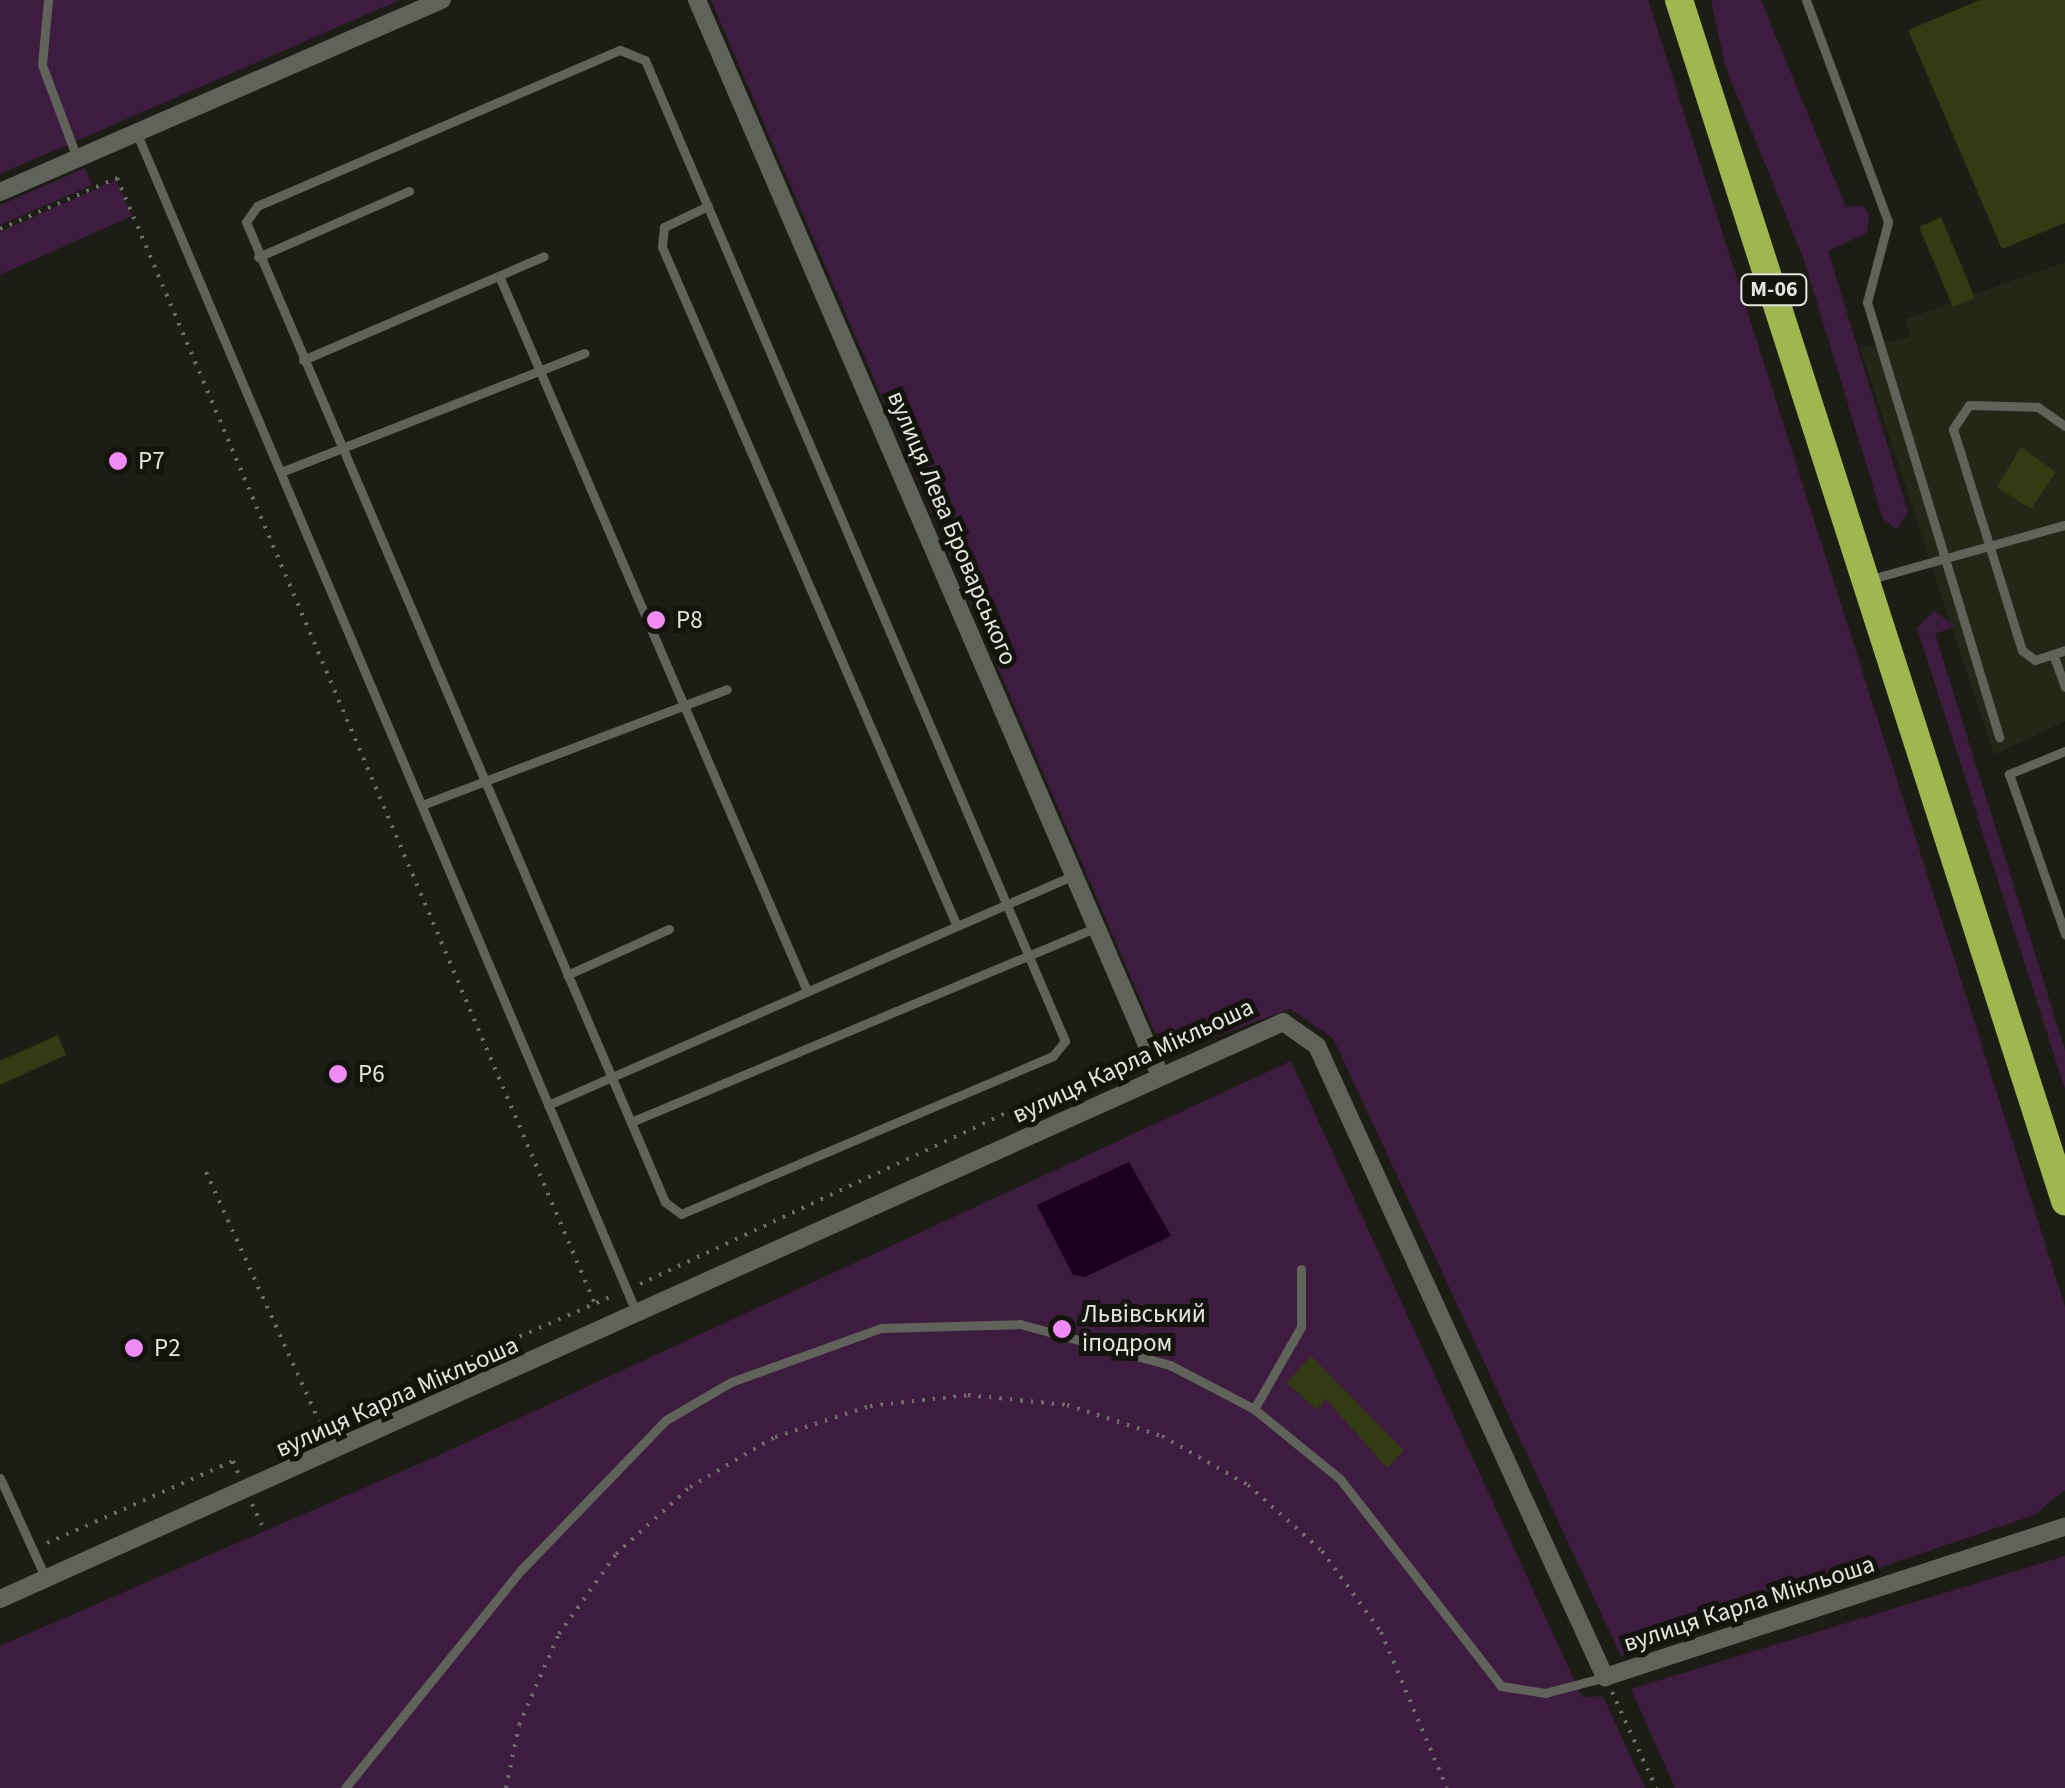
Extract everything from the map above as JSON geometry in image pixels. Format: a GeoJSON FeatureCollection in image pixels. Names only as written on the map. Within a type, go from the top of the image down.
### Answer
{"type":"FeatureCollection","features":[{"type":"Feature","properties":{"kind":"highway","name":"М-06"},"geometry":{"type":"LineString","coordinates":[[1679,0],[2065,1202]]}},
{"type":"Feature","properties":{"kind":"street"},"geometry":{"type":"LineString","coordinates":[[0,192],[442,0]]}},
{"type":"Feature","properties":{"kind":"street","name":"вулиця Лева Броварського"},"geometry":{"type":"LineString","coordinates":[[698,0],[1160,1075]]}},
{"type":"Feature","properties":{"kind":"street","name":"вулиця Карла Мікльоша"},"geometry":{"type":"LineString","coordinates":[[0,1599],[639,1319],[1269,1024],[1296,1025],[1318,1046],[1605,1677],[2065,1527]]}},
{"type":"Feature","properties":{"kind":"lane"},"geometry":{"type":"LineString","coordinates":[[48,0],[42,64],[77,158]]}},
{"type":"Feature","properties":{"kind":"lane"},"geometry":{"type":"LineString","coordinates":[[1806,0],[1888,222],[1867,302],[1999,736]]}},
{"type":"Feature","properties":{"kind":"lane"},"geometry":{"type":"LineString","coordinates":[[629,48],[645,60],[1064,1031],[1053,1056],[691,1212],[665,1202],[258,257],[246,222],[257,206],[629,48]]}},
{"type":"Feature","properties":{"kind":"lane"},"geometry":{"type":"LineString","coordinates":[[136,131],[639,1319]]}},
{"type":"Feature","properties":{"kind":"lane"},"geometry":{"type":"LineString","coordinates":[[258,257],[409,191]]}},
{"type":"Feature","properties":{"kind":"lane"},"geometry":{"type":"LineString","coordinates":[[708,206],[664,228],[662,247],[957,926]]}},
{"type":"Feature","properties":{"kind":"lane"},"geometry":{"type":"LineString","coordinates":[[302,360],[544,256]]}},
{"type":"Feature","properties":{"kind":"lane"},"geometry":{"type":"LineString","coordinates":[[499,276],[808,991]]}},
{"type":"Feature","properties":{"kind":"lane"},"geometry":{"type":"LineString","coordinates":[[280,472],[585,353]]}},
{"type":"Feature","properties":{"kind":"lane"},"geometry":{"type":"LineString","coordinates":[[2065,426],[2038,407],[1969,405],[1953,429],[2022,650],[2035,660],[2065,650]]}},
{"type":"Feature","properties":{"kind":"lane"},"geometry":{"type":"LineString","coordinates":[[1868,580],[2065,525]]}},
{"type":"Feature","properties":{"kind":"lane"},"geometry":{"type":"LineString","coordinates":[[2053,654],[2065,687]]}},
{"type":"Feature","properties":{"kind":"lane"},"geometry":{"type":"LineString","coordinates":[[422,805],[726,689]]}},
{"type":"Feature","properties":{"kind":"lane"},"geometry":{"type":"LineString","coordinates":[[2065,751],[2009,774],[2065,934]]}},
{"type":"Feature","properties":{"kind":"lane"},"geometry":{"type":"LineString","coordinates":[[548,1104],[1074,875]]}},
{"type":"Feature","properties":{"kind":"lane"},"geometry":{"type":"LineString","coordinates":[[631,1122],[1097,927]]}},
{"type":"Feature","properties":{"kind":"lane"},"geometry":{"type":"LineString","coordinates":[[567,975],[669,930]]}},
{"type":"Feature","properties":{"kind":"lane"},"geometry":{"type":"LineString","coordinates":[[1254,1409],[1302,1327],[1301,1269]]}},
{"type":"Feature","properties":{"kind":"lane"},"geometry":{"type":"LineString","coordinates":[[345,1788],[608,1473],[666,1420],[766,1366],[882,1328],[1020,1324],[1170,1365],[1254,1409],[1340,1479],[1501,1686],[1545,1693],[1605,1677]]}},
{"type":"Feature","properties":{"kind":"lane"},"geometry":{"type":"LineString","coordinates":[[0,1478],[46,1579]]}},
{"type":"Feature","properties":{"kind":"path"},"geometry":{"type":"LineString","coordinates":[[0,229],[117,178],[595,1304]]}},
{"type":"Feature","properties":{"kind":"path"},"geometry":{"type":"LineString","coordinates":[[308,1428],[626,1291],[1148,1047]]}},
{"type":"Feature","properties":{"kind":"path"},"geometry":{"type":"LineString","coordinates":[[206,1172],[320,1423]]}},
{"type":"Feature","properties":{"kind":"path"},"geometry":{"type":"LineString","coordinates":[[506,1788],[519,1725],[559,1634],[616,1554],[690,1487],[813,1424],[870,1406],[968,1395],[1067,1406],[1162,1436],[1248,1485],[1322,1551],[1380,1632],[1447,1788]]}},
{"type":"Feature","properties":{"kind":"path"},"geometry":{"type":"LineString","coordinates":[[47,1542],[233,1461]]}},
{"type":"Feature","properties":{"kind":"path"},"geometry":{"type":"LineString","coordinates":[[1605,1677],[1656,1788]]}},
{"type":"Feature","properties":{"kind":"shaded area"},"geometry":{"type":"Polygon","coordinates":[[[0,0],[400,0],[0,174],[0,0]]]}},
{"type":"Feature","properties":{"kind":"shaded area"},"geometry":{"type":"Polygon","coordinates":[[[711,0],[1648,0],[2065,1306],[2065,1490],[2034,1515],[1621,1656],[1333,1038],[1290,1009],[1184,1048],[1155,1033],[711,0]]]}},
{"type":"Feature","properties":{"kind":"shaded area"},"geometry":{"type":"Polygon","coordinates":[[[1711,0],[1761,0],[1846,207],[1864,206],[1869,215],[1867,233],[1828,251],[1908,512],[1897,529],[1883,519],[1803,257],[1725,66],[1711,0]]]}},
{"type":"Feature","properties":{"kind":"shaded area"},"geometry":{"type":"Polygon","coordinates":[[[85,168],[92,185],[0,225],[0,205],[85,168]]]}},
{"type":"Feature","properties":{"kind":"shaded area"},"geometry":{"type":"Polygon","coordinates":[[[116,180],[132,216],[0,275],[0,232],[116,180]]]}},
{"type":"Feature","properties":{"kind":"shaded area"},"geometry":{"type":"Polygon","coordinates":[[[2065,262],[2065,721],[1994,755],[1860,348],[1910,337],[1906,319],[2065,262]]]}},
{"type":"Feature","properties":{"kind":"shaded area"},"geometry":{"type":"Polygon","coordinates":[[[1934,611],[1956,626],[1935,634],[2065,1050],[2065,1089],[1917,628],[1934,611]]]}},
{"type":"Feature","properties":{"kind":"shaded area","name":"Львівський іподром"},"geometry":{"type":"Polygon","coordinates":[[[1291,1061],[1582,1697],[1603,1696],[1645,1788],[0,1788],[0,1646],[435,1457],[1291,1061]]]}},
{"type":"Feature","properties":{"kind":"shaded area"},"geometry":{"type":"Polygon","coordinates":[[[1129,1162],[1171,1236],[1085,1277],[1073,1275],[1037,1205],[1129,1162]]]}},
{"type":"Feature","properties":{"kind":"shaded area"},"geometry":{"type":"Polygon","coordinates":[[[2065,1556],[2065,1788],[1675,1788],[1631,1689],[2065,1556]]]}},
{"type":"Feature","properties":{"kind":"building"},"geometry":{"type":"Polygon","coordinates":[[[1980,0],[2065,0],[2065,223],[2002,249],[1908,30],[1980,0]]]}},
{"type":"Feature","properties":{"kind":"building"},"geometry":{"type":"Polygon","coordinates":[[[1941,217],[1975,298],[1953,307],[1919,227],[1941,217]]]}},
{"type":"Feature","properties":{"kind":"building"},"geometry":{"type":"Polygon","coordinates":[[[2021,447],[2056,472],[2031,509],[1997,487],[2021,447]]]}},
{"type":"Feature","properties":{"kind":"building"},"geometry":{"type":"Polygon","coordinates":[[[58,1035],[66,1055],[0,1085],[0,1061],[58,1035]]]}},
{"type":"Feature","properties":{"kind":"building"},"geometry":{"type":"Polygon","coordinates":[[[1311,1356],[1404,1451],[1387,1468],[1326,1399],[1317,1410],[1287,1383],[1311,1356]]]}},
{"type":"Feature","properties":{"kind":"place","name":"P7"},"geometry":{"type":"Point","coordinates":[118,461]}},
{"type":"Feature","properties":{"kind":"place","name":"P8"},"geometry":{"type":"Point","coordinates":[656,620]}},
{"type":"Feature","properties":{"kind":"place","name":"P6"},"geometry":{"type":"Point","coordinates":[338,1074]}},
{"type":"Feature","properties":{"kind":"place","name":"Львівський іподром"},"geometry":{"type":"Point","coordinates":[1062,1329]}},
{"type":"Feature","properties":{"kind":"place","name":"P2"},"geometry":{"type":"Point","coordinates":[134,1348]}}]}
